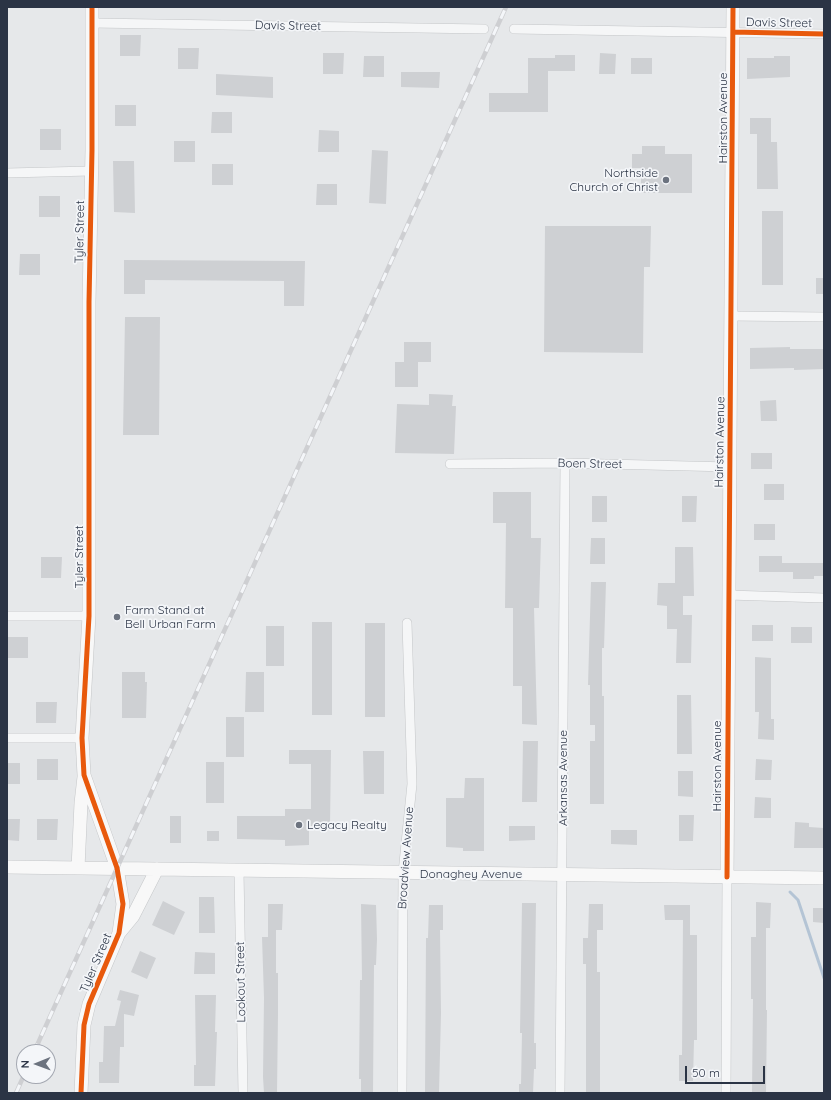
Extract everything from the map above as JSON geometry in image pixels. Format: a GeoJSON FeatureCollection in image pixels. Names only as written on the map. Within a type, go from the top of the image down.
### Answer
{"type":"FeatureCollection","features":[{"type":"Feature","properties":{"kind":"street","name":"Tyler Street"},"geometry":{"type":"LineString","coordinates":[[81,1093],[84,1025],[89,1004],[119,933],[123,904],[117,868],[84,775],[82,738],[89,616],[89,302],[92,7]]}},
{"type":"Feature","properties":{"kind":"street","name":"Hairston Avenue"},"geometry":{"type":"LineString","coordinates":[[726,1093],[728,595],[733,7]]}},
{"type":"Feature","properties":{"kind":"street","name":"Davis Street"},"geometry":{"type":"LineString","coordinates":[[92,24],[484,29]]}},
{"type":"Feature","properties":{"kind":"street","name":"Davis Street"},"geometry":{"type":"LineString","coordinates":[[514,29],[824,34]]}},
{"type":"Feature","properties":{"kind":"street"},"geometry":{"type":"LineString","coordinates":[[7,173],[91,171]]}},
{"type":"Feature","properties":{"kind":"street"},"geometry":{"type":"LineString","coordinates":[[731,316],[824,317]]}},
{"type":"Feature","properties":{"kind":"street","name":"Boen Street"},"geometry":{"type":"LineString","coordinates":[[450,464],[565,463],[730,467]]}},
{"type":"Feature","properties":{"kind":"street","name":"Arkansas Avenue"},"geometry":{"type":"LineString","coordinates":[[560,1093],[565,463]]}},
{"type":"Feature","properties":{"kind":"street"},"geometry":{"type":"LineString","coordinates":[[728,595],[824,598]]}},
{"type":"Feature","properties":{"kind":"street"},"geometry":{"type":"LineString","coordinates":[[7,616],[89,616]]}},
{"type":"Feature","properties":{"kind":"street","name":"Broadview Avenue"},"geometry":{"type":"LineString","coordinates":[[402,1093],[403,873],[412,784],[407,623]]}},
{"type":"Feature","properties":{"kind":"street"},"geometry":{"type":"LineString","coordinates":[[7,738],[82,738]]}},
{"type":"Feature","properties":{"kind":"street"},"geometry":{"type":"LineString","coordinates":[[78,868],[80,803],[84,775]]}},
{"type":"Feature","properties":{"kind":"street","name":"Donaghey Avenue"},"geometry":{"type":"LineString","coordinates":[[7,867],[824,878]]}},
{"type":"Feature","properties":{"kind":"street"},"geometry":{"type":"LineString","coordinates":[[119,933],[133,916],[157,869]]}},
{"type":"Feature","properties":{"kind":"street","name":"Lookout Street"},"geometry":{"type":"LineString","coordinates":[[239,871],[243,1093]]}},
{"type":"Feature","properties":{"kind":"building"},"geometry":{"type":"Polygon","coordinates":[[[120,35],[141,35],[140,56],[120,56],[120,35]]]}},
{"type":"Feature","properties":{"kind":"building"},"geometry":{"type":"Polygon","coordinates":[[[178,48],[199,48],[198,69],[178,69],[178,48]]]}},
{"type":"Feature","properties":{"kind":"building"},"geometry":{"type":"Polygon","coordinates":[[[323,53],[344,53],[343,74],[323,74],[323,53]]]}},
{"type":"Feature","properties":{"kind":"building"},"geometry":{"type":"Polygon","coordinates":[[[600,53],[616,54],[615,74],[599,74],[600,53]]]}},
{"type":"Feature","properties":{"kind":"building"},"geometry":{"type":"Polygon","coordinates":[[[555,55],[575,55],[575,71],[548,71],[548,112],[489,112],[489,93],[528,93],[528,58],[555,58],[555,55]]]}},
{"type":"Feature","properties":{"kind":"building"},"geometry":{"type":"Polygon","coordinates":[[[364,56],[384,56],[384,77],[363,77],[364,56]]]}},
{"type":"Feature","properties":{"kind":"building"},"geometry":{"type":"Polygon","coordinates":[[[774,56],[790,56],[790,77],[747,79],[747,58],[774,58],[774,56]]]}},
{"type":"Feature","properties":{"kind":"building"},"geometry":{"type":"Polygon","coordinates":[[[631,58],[652,58],[652,74],[631,74],[631,58]]]}},
{"type":"Feature","properties":{"kind":"building"},"geometry":{"type":"Polygon","coordinates":[[[401,72],[440,72],[439,88],[401,87],[401,72]]]}},
{"type":"Feature","properties":{"kind":"building"},"geometry":{"type":"Polygon","coordinates":[[[216,74],[273,77],[273,98],[216,95],[216,74]]]}},
{"type":"Feature","properties":{"kind":"building"},"geometry":{"type":"Polygon","coordinates":[[[115,105],[136,105],[136,126],[115,126],[115,105]]]}},
{"type":"Feature","properties":{"kind":"building"},"geometry":{"type":"Polygon","coordinates":[[[212,112],[232,112],[232,133],[211,133],[212,112]]]}},
{"type":"Feature","properties":{"kind":"building"},"geometry":{"type":"Polygon","coordinates":[[[750,118],[771,118],[771,142],[777,142],[778,189],[757,189],[757,134],[750,134],[750,118]]]}},
{"type":"Feature","properties":{"kind":"building"},"geometry":{"type":"Polygon","coordinates":[[[40,129],[61,129],[61,150],[40,150],[40,129]]]}},
{"type":"Feature","properties":{"kind":"building"},"geometry":{"type":"Polygon","coordinates":[[[319,130],[339,131],[339,152],[318,152],[319,130]]]}},
{"type":"Feature","properties":{"kind":"building"},"geometry":{"type":"Polygon","coordinates":[[[174,141],[195,141],[195,162],[174,162],[174,141]]]}},
{"type":"Feature","properties":{"kind":"building","name":"Northside Church of Christ"},"geometry":{"type":"Polygon","coordinates":[[[642,146],[665,146],[665,154],[692,154],[692,193],[641,193],[641,168],[632,168],[632,154],[642,154],[642,146]]]}},
{"type":"Feature","properties":{"kind":"building"},"geometry":{"type":"Polygon","coordinates":[[[372,150],[388,151],[386,204],[369,203],[372,150]]]}},
{"type":"Feature","properties":{"kind":"building"},"geometry":{"type":"Polygon","coordinates":[[[113,161],[134,161],[135,213],[114,212],[113,161]]]}},
{"type":"Feature","properties":{"kind":"building"},"geometry":{"type":"Polygon","coordinates":[[[212,164],[233,164],[233,185],[212,185],[212,164]]]}},
{"type":"Feature","properties":{"kind":"building"},"geometry":{"type":"Polygon","coordinates":[[[317,184],[337,184],[337,205],[316,205],[317,184]]]}},
{"type":"Feature","properties":{"kind":"building"},"geometry":{"type":"Polygon","coordinates":[[[39,196],[60,196],[60,217],[39,217],[39,196]]]}},
{"type":"Feature","properties":{"kind":"building"},"geometry":{"type":"Polygon","coordinates":[[[762,211],[783,211],[783,285],[762,285],[762,211]]]}},
{"type":"Feature","properties":{"kind":"building"},"geometry":{"type":"Polygon","coordinates":[[[545,226],[651,226],[650,267],[644,267],[643,353],[544,352],[545,226]]]}},
{"type":"Feature","properties":{"kind":"building"},"geometry":{"type":"Polygon","coordinates":[[[20,254],[40,254],[40,275],[19,275],[20,254]]]}},
{"type":"Feature","properties":{"kind":"building"},"geometry":{"type":"Polygon","coordinates":[[[124,260],[305,261],[304,306],[284,306],[284,281],[145,280],[145,294],[124,294],[124,260]]]}},
{"type":"Feature","properties":{"kind":"building"},"geometry":{"type":"Polygon","coordinates":[[[816,278],[824,278],[824,294],[816,294],[816,278]]]}},
{"type":"Feature","properties":{"kind":"building"},"geometry":{"type":"Polygon","coordinates":[[[125,317],[160,317],[159,435],[123,435],[125,317]]]}},
{"type":"Feature","properties":{"kind":"building"},"geometry":{"type":"Polygon","coordinates":[[[404,342],[431,342],[431,362],[418,362],[418,387],[395,387],[395,362],[404,362],[404,342]]]}},
{"type":"Feature","properties":{"kind":"building"},"geometry":{"type":"Polygon","coordinates":[[[790,347],[790,349],[824,349],[824,369],[750,369],[750,348],[790,347]]]}},
{"type":"Feature","properties":{"kind":"building"},"geometry":{"type":"Polygon","coordinates":[[[429,394],[453,395],[452,406],[456,406],[454,454],[395,453],[397,404],[429,405],[429,394]]]}},
{"type":"Feature","properties":{"kind":"building"},"geometry":{"type":"Polygon","coordinates":[[[776,400],[777,421],[761,421],[760,401],[776,400]]]}},
{"type":"Feature","properties":{"kind":"building"},"geometry":{"type":"Polygon","coordinates":[[[751,453],[772,453],[772,469],[751,469],[751,453]]]}},
{"type":"Feature","properties":{"kind":"building"},"geometry":{"type":"Polygon","coordinates":[[[764,484],[784,484],[784,500],[764,500],[764,484]]]}},
{"type":"Feature","properties":{"kind":"building"},"geometry":{"type":"Polygon","coordinates":[[[493,492],[531,492],[531,538],[541,538],[539,608],[534,608],[537,725],[522,724],[522,686],[513,686],[513,608],[505,608],[506,523],[493,523],[493,492]]]}},
{"type":"Feature","properties":{"kind":"building"},"geometry":{"type":"Polygon","coordinates":[[[592,496],[607,496],[607,522],[592,522],[592,496]]]}},
{"type":"Feature","properties":{"kind":"building"},"geometry":{"type":"Polygon","coordinates":[[[682,496],[697,496],[696,522],[682,522],[682,496]]]}},
{"type":"Feature","properties":{"kind":"building"},"geometry":{"type":"Polygon","coordinates":[[[754,524],[775,524],[775,540],[754,540],[754,524]]]}},
{"type":"Feature","properties":{"kind":"building"},"geometry":{"type":"Polygon","coordinates":[[[591,538],[605,538],[605,564],[590,564],[591,538]]]}},
{"type":"Feature","properties":{"kind":"building"},"geometry":{"type":"Polygon","coordinates":[[[675,547],[693,547],[694,596],[683,596],[683,615],[692,615],[691,663],[676,663],[677,629],[667,629],[667,606],[657,605],[658,583],[675,583],[675,547]]]}},
{"type":"Feature","properties":{"kind":"building"},"geometry":{"type":"Polygon","coordinates":[[[759,556],[782,556],[782,563],[824,563],[824,576],[814,576],[814,579],[793,579],[793,572],[759,572],[759,556]]]}},
{"type":"Feature","properties":{"kind":"building"},"geometry":{"type":"Polygon","coordinates":[[[41,557],[62,557],[61,578],[41,578],[41,557]]]}},
{"type":"Feature","properties":{"kind":"building"},"geometry":{"type":"Polygon","coordinates":[[[591,582],[606,582],[604,648],[602,648],[602,696],[604,696],[604,804],[590,804],[590,741],[595,741],[595,725],[590,725],[590,685],[588,685],[591,582]]]}},
{"type":"Feature","properties":{"kind":"building"},"geometry":{"type":"Polygon","coordinates":[[[312,622],[332,622],[332,715],[312,715],[312,622]]]}},
{"type":"Feature","properties":{"kind":"building"},"geometry":{"type":"Polygon","coordinates":[[[365,623],[385,623],[385,717],[365,717],[365,623]]]}},
{"type":"Feature","properties":{"kind":"building"},"geometry":{"type":"Polygon","coordinates":[[[752,625],[773,625],[773,641],[752,641],[752,625]]]}},
{"type":"Feature","properties":{"kind":"building"},"geometry":{"type":"Polygon","coordinates":[[[266,626],[284,626],[284,666],[266,666],[266,626]]]}},
{"type":"Feature","properties":{"kind":"building"},"geometry":{"type":"Polygon","coordinates":[[[791,627],[812,627],[812,643],[791,643],[791,627]]]}},
{"type":"Feature","properties":{"kind":"building"},"geometry":{"type":"Polygon","coordinates":[[[7,637],[28,637],[28,658],[7,658],[7,637]]]}},
{"type":"Feature","properties":{"kind":"building"},"geometry":{"type":"Polygon","coordinates":[[[755,657],[771,658],[771,719],[774,719],[774,740],[758,739],[759,712],[755,712],[755,657]]]}},
{"type":"Feature","properties":{"kind":"building"},"geometry":{"type":"Polygon","coordinates":[[[122,672],[145,672],[145,682],[147,682],[146,718],[122,718],[122,672]]]}},
{"type":"Feature","properties":{"kind":"building"},"geometry":{"type":"Polygon","coordinates":[[[246,672],[264,672],[264,712],[245,712],[246,672]]]}},
{"type":"Feature","properties":{"kind":"building"},"geometry":{"type":"Polygon","coordinates":[[[677,695],[691,695],[692,754],[677,754],[677,695]]]}},
{"type":"Feature","properties":{"kind":"building"},"geometry":{"type":"Polygon","coordinates":[[[36,702],[57,702],[56,723],[36,723],[36,702]]]}},
{"type":"Feature","properties":{"kind":"building"},"geometry":{"type":"Polygon","coordinates":[[[226,717],[244,717],[244,757],[226,757],[226,717]]]}},
{"type":"Feature","properties":{"kind":"building"},"geometry":{"type":"Polygon","coordinates":[[[523,741],[538,741],[537,802],[522,802],[523,741]]]}},
{"type":"Feature","properties":{"kind":"building"},"geometry":{"type":"Polygon","coordinates":[[[289,750],[331,750],[330,826],[309,826],[309,845],[285,846],[285,840],[237,839],[237,816],[285,816],[285,809],[311,809],[311,764],[289,764],[289,750]]]}},
{"type":"Feature","properties":{"kind":"building"},"geometry":{"type":"Polygon","coordinates":[[[363,751],[384,751],[384,794],[364,794],[363,751]]]}},
{"type":"Feature","properties":{"kind":"building"},"geometry":{"type":"Polygon","coordinates":[[[37,759],[58,759],[58,780],[37,780],[37,759]]]}},
{"type":"Feature","properties":{"kind":"building"},"geometry":{"type":"Polygon","coordinates":[[[756,759],[772,760],[771,780],[755,780],[756,759]]]}},
{"type":"Feature","properties":{"kind":"building"},"geometry":{"type":"Polygon","coordinates":[[[206,762],[224,762],[224,803],[206,803],[206,762]]]}},
{"type":"Feature","properties":{"kind":"building"},"geometry":{"type":"Polygon","coordinates":[[[7,763],[20,763],[20,784],[7,784],[7,763]]]}},
{"type":"Feature","properties":{"kind":"building"},"geometry":{"type":"Polygon","coordinates":[[[678,771],[693,771],[693,797],[678,796],[678,771]]]}},
{"type":"Feature","properties":{"kind":"building"},"geometry":{"type":"Polygon","coordinates":[[[465,778],[484,778],[484,851],[463,851],[463,848],[446,847],[446,798],[464,798],[465,778]]]}},
{"type":"Feature","properties":{"kind":"building"},"geometry":{"type":"Polygon","coordinates":[[[755,797],[771,798],[771,818],[754,818],[755,797]]]}},
{"type":"Feature","properties":{"kind":"building"},"geometry":{"type":"Polygon","coordinates":[[[679,815],[694,815],[693,841],[679,841],[679,815]]]}},
{"type":"Feature","properties":{"kind":"building"},"geometry":{"type":"Polygon","coordinates":[[[170,816],[181,816],[181,843],[170,843],[170,816]]]}},
{"type":"Feature","properties":{"kind":"building"},"geometry":{"type":"Polygon","coordinates":[[[7,819],[20,819],[19,841],[7,840],[7,819]]]}},
{"type":"Feature","properties":{"kind":"building"},"geometry":{"type":"Polygon","coordinates":[[[37,819],[58,819],[57,840],[37,840],[37,819]]]}},
{"type":"Feature","properties":{"kind":"building"},"geometry":{"type":"Polygon","coordinates":[[[795,822],[809,823],[809,827],[824,828],[824,848],[794,848],[795,822]]]}},
{"type":"Feature","properties":{"kind":"building"},"geometry":{"type":"Polygon","coordinates":[[[509,826],[535,826],[535,840],[509,841],[509,826]]]}},
{"type":"Feature","properties":{"kind":"building"},"geometry":{"type":"Polygon","coordinates":[[[611,830],[637,830],[637,845],[611,844],[611,830]]]}},
{"type":"Feature","properties":{"kind":"building"},"geometry":{"type":"Polygon","coordinates":[[[207,831],[219,831],[219,841],[207,841],[207,831]]]}},
{"type":"Feature","properties":{"kind":"building"},"geometry":{"type":"Polygon","coordinates":[[[199,897],[214,897],[215,933],[199,933],[199,897]]]}},
{"type":"Feature","properties":{"kind":"building"},"geometry":{"type":"Polygon","coordinates":[[[163,901],[185,912],[174,935],[152,925],[163,901]]]}},
{"type":"Feature","properties":{"kind":"building"},"geometry":{"type":"Polygon","coordinates":[[[756,902],[771,903],[770,928],[766,928],[766,1093],[752,1093],[753,999],[751,999],[751,937],[756,937],[756,902]]]}},
{"type":"Feature","properties":{"kind":"building"},"geometry":{"type":"Polygon","coordinates":[[[522,903],[536,903],[534,1043],[536,1043],[536,1069],[534,1069],[533,1093],[519,1093],[519,1084],[521,1084],[522,1033],[520,1033],[522,903]]]}},
{"type":"Feature","properties":{"kind":"building"},"geometry":{"type":"Polygon","coordinates":[[[268,904],[283,904],[282,930],[276,930],[276,973],[278,973],[277,1093],[264,1093],[263,1077],[264,998],[262,937],[268,937],[268,904]]]}},
{"type":"Feature","properties":{"kind":"building"},"geometry":{"type":"Polygon","coordinates":[[[361,904],[376,905],[377,939],[376,965],[374,965],[373,1093],[361,1093],[361,1079],[359,1079],[360,980],[362,980],[361,904]]]}},
{"type":"Feature","properties":{"kind":"building"},"geometry":{"type":"Polygon","coordinates":[[[589,904],[603,904],[603,930],[597,930],[597,972],[600,972],[600,1093],[586,1093],[586,964],[583,964],[583,938],[588,938],[589,904]]]}},
{"type":"Feature","properties":{"kind":"building"},"geometry":{"type":"Polygon","coordinates":[[[429,905],[443,905],[443,930],[440,930],[441,1013],[439,1093],[425,1093],[426,938],[428,938],[429,905]]]}},
{"type":"Feature","properties":{"kind":"building"},"geometry":{"type":"Polygon","coordinates":[[[664,905],[690,905],[690,935],[697,935],[697,1040],[694,1040],[693,1081],[679,1081],[679,1055],[682,1055],[683,920],[665,920],[664,905]]]}},
{"type":"Feature","properties":{"kind":"building"},"geometry":{"type":"Polygon","coordinates":[[[813,908],[824,908],[824,923],[813,922],[813,908]]]}},
{"type":"Feature","properties":{"kind":"building"},"geometry":{"type":"Polygon","coordinates":[[[140,951],[156,958],[147,979],[131,972],[140,951]]]}},
{"type":"Feature","properties":{"kind":"building"},"geometry":{"type":"Polygon","coordinates":[[[195,952],[215,953],[215,974],[194,974],[195,952]]]}},
{"type":"Feature","properties":{"kind":"building"},"geometry":{"type":"Polygon","coordinates":[[[120,990],[139,995],[134,1016],[124,1014],[124,1047],[120,1047],[119,1083],[99,1083],[99,1062],[103,1062],[104,1026],[115,1026],[121,1001],[117,1000],[120,990]]]}},
{"type":"Feature","properties":{"kind":"building"},"geometry":{"type":"Polygon","coordinates":[[[195,995],[216,995],[215,1032],[217,1032],[215,1086],[194,1086],[194,1065],[196,1065],[195,995]]]}},
{"type":"Feature","properties":{"kind":"waterway"},"geometry":{"type":"LineString","coordinates":[[790,892],[798,900],[824,978]]}},
{"type":"Feature","properties":{"kind":"railway"},"geometry":{"type":"LineString","coordinates":[[38,1044],[506,7]]}},
{"type":"Feature","properties":{"kind":"railway"},"geometry":{"type":"LineString","coordinates":[[16,1093],[20,1084]]}},
{"type":"Feature","properties":{"kind":"cycle path"},"geometry":{"type":"LineString","coordinates":[[81,1093],[84,1025],[89,1004],[119,933],[123,904],[117,868],[84,775],[82,738],[89,616],[89,302],[92,150],[92,7]]}},
{"type":"Feature","properties":{"kind":"cycle path"},"geometry":{"type":"LineString","coordinates":[[727,877],[733,7]]}},
{"type":"Feature","properties":{"kind":"cycle path"},"geometry":{"type":"LineString","coordinates":[[733,32],[824,34]]}},
{"type":"Feature","properties":{"kind":"place","name":"Northside Church of Christ"},"geometry":{"type":"Point","coordinates":[666,180]}},
{"type":"Feature","properties":{"kind":"place","name":"Farm Stand at Bell Urban Farm"},"geometry":{"type":"Point","coordinates":[117,617]}},
{"type":"Feature","properties":{"kind":"place","name":"Legacy Realty"},"geometry":{"type":"Point","coordinates":[299,825]}}]}
